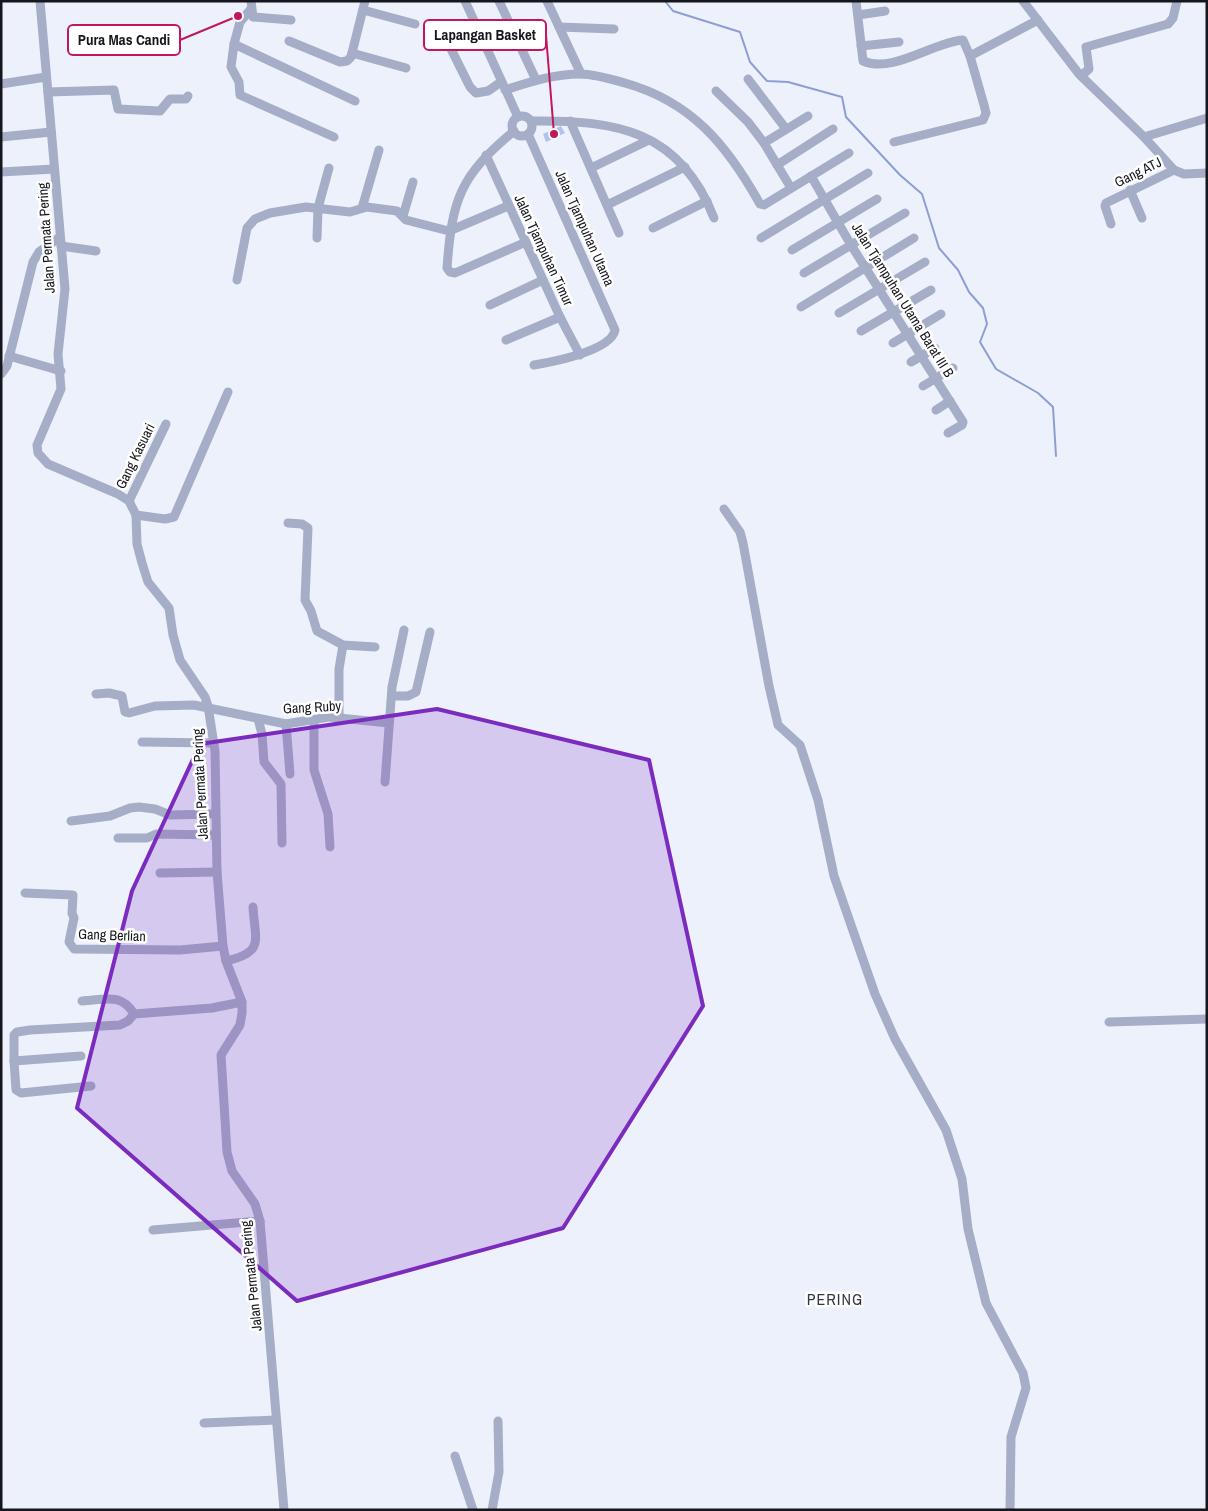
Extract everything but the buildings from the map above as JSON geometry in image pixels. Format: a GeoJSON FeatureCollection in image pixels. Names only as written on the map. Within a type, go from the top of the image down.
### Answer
{"type":"FeatureCollection","features":[{"type":"Feature","properties":{"kind":"street","name":"Jalan Permata Pering"},"geometry":{"type":"LineString","coordinates":[[40,1],[65,289],[58,354],[62,389],[40,434],[37,445],[38,453],[48,464],[118,494],[128,501],[136,515],[137,544],[146,576],[169,608],[172,635],[180,660],[205,697],[208,706],[214,743],[217,872],[223,946],[226,961],[242,1002],[240,1025],[221,1055],[227,1152],[232,1171],[255,1204],[260,1220],[284,1510]]}},
{"type":"Feature","properties":{"kind":"street"},"geometry":{"type":"LineString","coordinates":[[465,1],[518,117]]}},
{"type":"Feature","properties":{"kind":"street"},"geometry":{"type":"LineString","coordinates":[[499,1],[536,80]]}},
{"type":"Feature","properties":{"kind":"street"},"geometry":{"type":"LineString","coordinates":[[547,1],[581,74]]}},
{"type":"Feature","properties":{"kind":"street"},"geometry":{"type":"LineString","coordinates":[[856,1],[863,61],[870,63],[909,59],[942,44],[962,40],[970,56],[986,113],[983,120],[894,142]]}},
{"type":"Feature","properties":{"kind":"street"},"geometry":{"type":"LineString","coordinates":[[1024,1],[1081,76],[1147,136],[1174,170],[1184,174],[1207,173]]}},
{"type":"Feature","properties":{"kind":"street"},"geometry":{"type":"LineString","coordinates":[[1081,76],[1089,69],[1086,47],[1168,24],[1173,18],[1177,1]]}},
{"type":"Feature","properties":{"kind":"street"},"geometry":{"type":"LineString","coordinates":[[251,5],[254,18],[291,20]]}},
{"type":"Feature","properties":{"kind":"street"},"geometry":{"type":"LineString","coordinates":[[251,5],[240,22],[234,44],[231,67],[239,82],[240,95],[334,137]]}},
{"type":"Feature","properties":{"kind":"street"},"geometry":{"type":"LineString","coordinates":[[290,42],[344,62],[351,57],[364,6],[415,24]]}},
{"type":"Feature","properties":{"kind":"street"},"geometry":{"type":"LineString","coordinates":[[858,15],[885,11]]}},
{"type":"Feature","properties":{"kind":"street"},"geometry":{"type":"LineString","coordinates":[[970,56],[1038,20]]}},
{"type":"Feature","properties":{"kind":"street"},"geometry":{"type":"LineString","coordinates":[[559,26],[614,29]]}},
{"type":"Feature","properties":{"kind":"street"},"geometry":{"type":"LineString","coordinates":[[445,38],[470,88],[476,93],[536,80],[581,74],[616,80],[642,88],[671,102],[692,116],[729,153],[760,204],[764,205],[849,153]]}},
{"type":"Feature","properties":{"kind":"street"},"geometry":{"type":"LineString","coordinates":[[862,46],[899,42]]}},
{"type":"Feature","properties":{"kind":"street"},"geometry":{"type":"LineString","coordinates":[[234,44],[354,101]]}},
{"type":"Feature","properties":{"kind":"street"},"geometry":{"type":"LineString","coordinates":[[352,53],[406,68]]}},
{"type":"Feature","properties":{"kind":"street"},"geometry":{"type":"LineString","coordinates":[[1,84],[46,77]]}},
{"type":"Feature","properties":{"kind":"street"},"geometry":{"type":"LineString","coordinates":[[748,79],[786,129]]}},
{"type":"Feature","properties":{"kind":"street"},"geometry":{"type":"LineString","coordinates":[[48,92],[114,90],[118,109],[151,112],[160,111],[170,99],[186,99],[188,96]]}},
{"type":"Feature","properties":{"kind":"street"},"geometry":{"type":"LineString","coordinates":[[716,91],[748,122],[764,143],[791,188]]}},
{"type":"Feature","properties":{"kind":"street"},"geometry":{"type":"LineString","coordinates":[[531,121],[532,128],[528,134],[520,136],[514,131],[512,125],[518,117],[525,116],[531,121],[570,121],[610,125],[633,131],[649,140],[685,167],[707,201],[714,218]]}},
{"type":"Feature","properties":{"kind":"street"},"geometry":{"type":"LineString","coordinates":[[764,143],[808,116]]}},
{"type":"Feature","properties":{"kind":"street"},"geometry":{"type":"LineString","coordinates":[[1147,136],[1207,118]]}},
{"type":"Feature","properties":{"kind":"street"},"geometry":{"type":"LineString","coordinates":[[570,121],[619,233]]}},
{"type":"Feature","properties":{"kind":"street"},"geometry":{"type":"LineString","coordinates":[[777,165],[833,129]]}},
{"type":"Feature","properties":{"kind":"street"},"geometry":{"type":"LineString","coordinates":[[514,131],[486,155],[463,185],[455,204],[449,231],[448,271],[455,273],[526,242]]}},
{"type":"Feature","properties":{"kind":"street"},"geometry":{"type":"LineString","coordinates":[[1,137],[51,132]]}},
{"type":"Feature","properties":{"kind":"street","name":"Jalan Tjampuhan Utama"},"geometry":{"type":"LineString","coordinates":[[528,134],[614,326],[614,334],[580,355]]}},
{"type":"Feature","properties":{"kind":"street"},"geometry":{"type":"LineString","coordinates":[[591,168],[649,140]]}},
{"type":"Feature","properties":{"kind":"street"},"geometry":{"type":"LineString","coordinates":[[362,208],[379,150]]}},
{"type":"Feature","properties":{"kind":"street","name":"Jalan Tjampuhan Timur"},"geometry":{"type":"LineString","coordinates":[[486,155],[542,280],[580,355]]}},
{"type":"Feature","properties":{"kind":"street"},"geometry":{"type":"LineString","coordinates":[[607,205],[685,167]]}},
{"type":"Feature","properties":{"kind":"street"},"geometry":{"type":"LineString","coordinates":[[317,238],[318,208],[330,168]]}},
{"type":"Feature","properties":{"kind":"street"},"geometry":{"type":"LineString","coordinates":[[1,172],[54,169]]}},
{"type":"Feature","properties":{"kind":"street","name":"Gang ATJ"},"geometry":{"type":"LineString","coordinates":[[1111,224],[1105,204],[1130,190],[1174,170]]}},
{"type":"Feature","properties":{"kind":"street"},"geometry":{"type":"LineString","coordinates":[[761,238],[868,173]]}},
{"type":"Feature","properties":{"kind":"street","name":"Jalan Tjampuhan Utama Barat III B"},"geometry":{"type":"LineString","coordinates":[[810,176],[963,424],[948,433]]}},
{"type":"Feature","properties":{"kind":"street"},"geometry":{"type":"LineString","coordinates":[[403,216],[413,182]]}},
{"type":"Feature","properties":{"kind":"street"},"geometry":{"type":"LineString","coordinates":[[1130,190],[1142,218]]}},
{"type":"Feature","properties":{"kind":"street"},"geometry":{"type":"LineString","coordinates":[[792,250],[877,199]]}},
{"type":"Feature","properties":{"kind":"street"},"geometry":{"type":"LineString","coordinates":[[653,228],[707,201]]}},
{"type":"Feature","properties":{"kind":"street"},"geometry":{"type":"LineString","coordinates":[[237,280],[247,228],[255,219],[290,208],[318,208],[350,212],[362,208],[397,210],[413,222],[449,231],[508,206]]}},
{"type":"Feature","properties":{"kind":"street"},"geometry":{"type":"LineString","coordinates":[[804,273],[905,213]]}},
{"type":"Feature","properties":{"kind":"street"},"geometry":{"type":"LineString","coordinates":[[801,307],[914,238]]}},
{"type":"Feature","properties":{"kind":"street"},"geometry":{"type":"LineString","coordinates":[[1,374],[7,366],[33,262],[39,252],[60,241],[96,251]]}},
{"type":"Feature","properties":{"kind":"street"},"geometry":{"type":"LineString","coordinates":[[839,313],[924,262]]}},
{"type":"Feature","properties":{"kind":"street"},"geometry":{"type":"LineString","coordinates":[[490,305],[542,280]]}},
{"type":"Feature","properties":{"kind":"street"},"geometry":{"type":"LineString","coordinates":[[861,331],[932,290]]}},
{"type":"Feature","properties":{"kind":"street"},"geometry":{"type":"LineString","coordinates":[[894,343],[941,314]]}},
{"type":"Feature","properties":{"kind":"street"},"geometry":{"type":"LineString","coordinates":[[506,340],[560,318]]}},
{"type":"Feature","properties":{"kind":"street"},"geometry":{"type":"LineString","coordinates":[[911,362],[935,348]]}},
{"type":"Feature","properties":{"kind":"street"},"geometry":{"type":"LineString","coordinates":[[534,365],[561,361],[580,355]]}},
{"type":"Feature","properties":{"kind":"street"},"geometry":{"type":"LineString","coordinates":[[9,356],[61,371]]}},
{"type":"Feature","properties":{"kind":"street"},"geometry":{"type":"LineString","coordinates":[[923,386],[953,368]]}},
{"type":"Feature","properties":{"kind":"street"},"geometry":{"type":"LineString","coordinates":[[136,515],[165,519],[174,517],[228,392]]}},
{"type":"Feature","properties":{"kind":"street"},"geometry":{"type":"LineString","coordinates":[[936,410],[950,401]]}},
{"type":"Feature","properties":{"kind":"street","name":"Gang Kasuari"},"geometry":{"type":"LineString","coordinates":[[128,501],[166,424]]}},
{"type":"Feature","properties":{"kind":"street"},"geometry":{"type":"LineString","coordinates":[[724,509],[738,528],[744,542],[769,686],[778,725],[800,745],[818,800],[834,876],[875,994],[894,1039],[946,1130],[962,1178],[968,1229],[986,1303],[1023,1373],[1026,1388],[1011,1437],[1010,1510]]}},
{"type":"Feature","properties":{"kind":"street"},"geometry":{"type":"LineString","coordinates":[[288,523],[302,524],[308,528],[305,600],[311,611],[315,627],[321,635],[343,645],[375,647]]}},
{"type":"Feature","properties":{"kind":"street"},"geometry":{"type":"LineString","coordinates":[[385,782],[389,723],[396,666],[404,630]]}},
{"type":"Feature","properties":{"kind":"street"},"geometry":{"type":"LineString","coordinates":[[393,696],[408,696],[416,692],[430,632]]}},
{"type":"Feature","properties":{"kind":"street"},"geometry":{"type":"LineString","coordinates":[[339,717],[339,669],[343,645]]}},
{"type":"Feature","properties":{"kind":"street","name":"Gang Ruby"},"geometry":{"type":"LineString","coordinates":[[96,694],[109,693],[122,696],[124,712],[129,713],[155,706],[194,704],[286,724],[329,716],[389,723]]}},
{"type":"Feature","properties":{"kind":"street"},"geometry":{"type":"LineString","coordinates":[[258,718],[262,734],[264,762],[282,784],[282,843]]}},
{"type":"Feature","properties":{"kind":"street"},"geometry":{"type":"LineString","coordinates":[[314,720],[314,770],[328,814],[330,847]]}},
{"type":"Feature","properties":{"kind":"street"},"geometry":{"type":"LineString","coordinates":[[286,724],[290,774]]}},
{"type":"Feature","properties":{"kind":"street"},"geometry":{"type":"LineString","coordinates":[[142,742],[214,743]]}},
{"type":"Feature","properties":{"kind":"street"},"geometry":{"type":"LineString","coordinates":[[71,821],[110,816],[130,808],[139,807],[155,809],[170,815],[215,814]]}},
{"type":"Feature","properties":{"kind":"street"},"geometry":{"type":"LineString","coordinates":[[118,838],[147,838],[156,834],[216,834]]}},
{"type":"Feature","properties":{"kind":"street"},"geometry":{"type":"LineString","coordinates":[[160,873],[217,872]]}},
{"type":"Feature","properties":{"kind":"street","name":"Gang Berlian"},"geometry":{"type":"LineString","coordinates":[[26,893],[73,895],[72,913],[74,918],[69,942],[74,949],[180,950],[223,946]]}},
{"type":"Feature","properties":{"kind":"street"},"geometry":{"type":"LineString","coordinates":[[226,961],[246,955],[254,949],[256,943],[254,907]]}},
{"type":"Feature","properties":{"kind":"street"},"geometry":{"type":"LineString","coordinates":[[82,1001],[119,999],[128,1004],[134,1014]]}},
{"type":"Feature","properties":{"kind":"street"},"geometry":{"type":"LineString","coordinates":[[91,1086],[21,1093],[16,1090],[14,1041],[16,1032],[120,1025],[128,1022],[134,1014],[212,1008],[242,1002]]}},
{"type":"Feature","properties":{"kind":"street"},"geometry":{"type":"LineString","coordinates":[[1108,1022],[1207,1019]]}},
{"type":"Feature","properties":{"kind":"street"},"geometry":{"type":"LineString","coordinates":[[14,1061],[82,1056]]}},
{"type":"Feature","properties":{"kind":"street"},"geometry":{"type":"LineString","coordinates":[[153,1230],[260,1220]]}},
{"type":"Feature","properties":{"kind":"street"},"geometry":{"type":"LineString","coordinates":[[204,1423],[276,1420]]}},
{"type":"Feature","properties":{"kind":"street"},"geometry":{"type":"LineString","coordinates":[[492,1510],[499,1472],[498,1421]]}},
{"type":"Feature","properties":{"kind":"street"},"geometry":{"type":"LineString","coordinates":[[455,1456],[473,1510]]}},
{"type":"Feature","properties":{"kind":"highlighted area"},"geometry":{"type":"Polygon","coordinates":[[[437,709],[649,760],[703,1006],[563,1228],[297,1301],[77,1108],[132,891],[200,744],[437,709]]]}},
{"type":"Feature","properties":{"kind":"shaded area"},"geometry":{"type":"Polygon","coordinates":[[[561,126],[565,133],[546,142],[543,134],[561,126]]]}},
{"type":"Feature","properties":{"kind":"waterway"},"geometry":{"type":"LineString","coordinates":[[665,1],[673,11],[740,32],[750,62],[767,81],[788,82],[842,97],[846,117],[900,175],[922,194],[939,248],[958,270],[969,292],[983,308],[987,324],[980,342],[996,369],[1038,393],[1053,407],[1056,456]]}},
{"type":"Feature","properties":{"kind":"place","name":"Pura Mas Candi"},"geometry":{"type":"Point","coordinates":[238,16]}},
{"type":"Feature","properties":{"kind":"place","name":"Lapangan Basket"},"geometry":{"type":"Point","coordinates":[554,134]}},
{"type":"Feature","properties":{"kind":"district","name":"PERING"},"geometry":{"type":"Point","coordinates":[835,1299]}}]}
